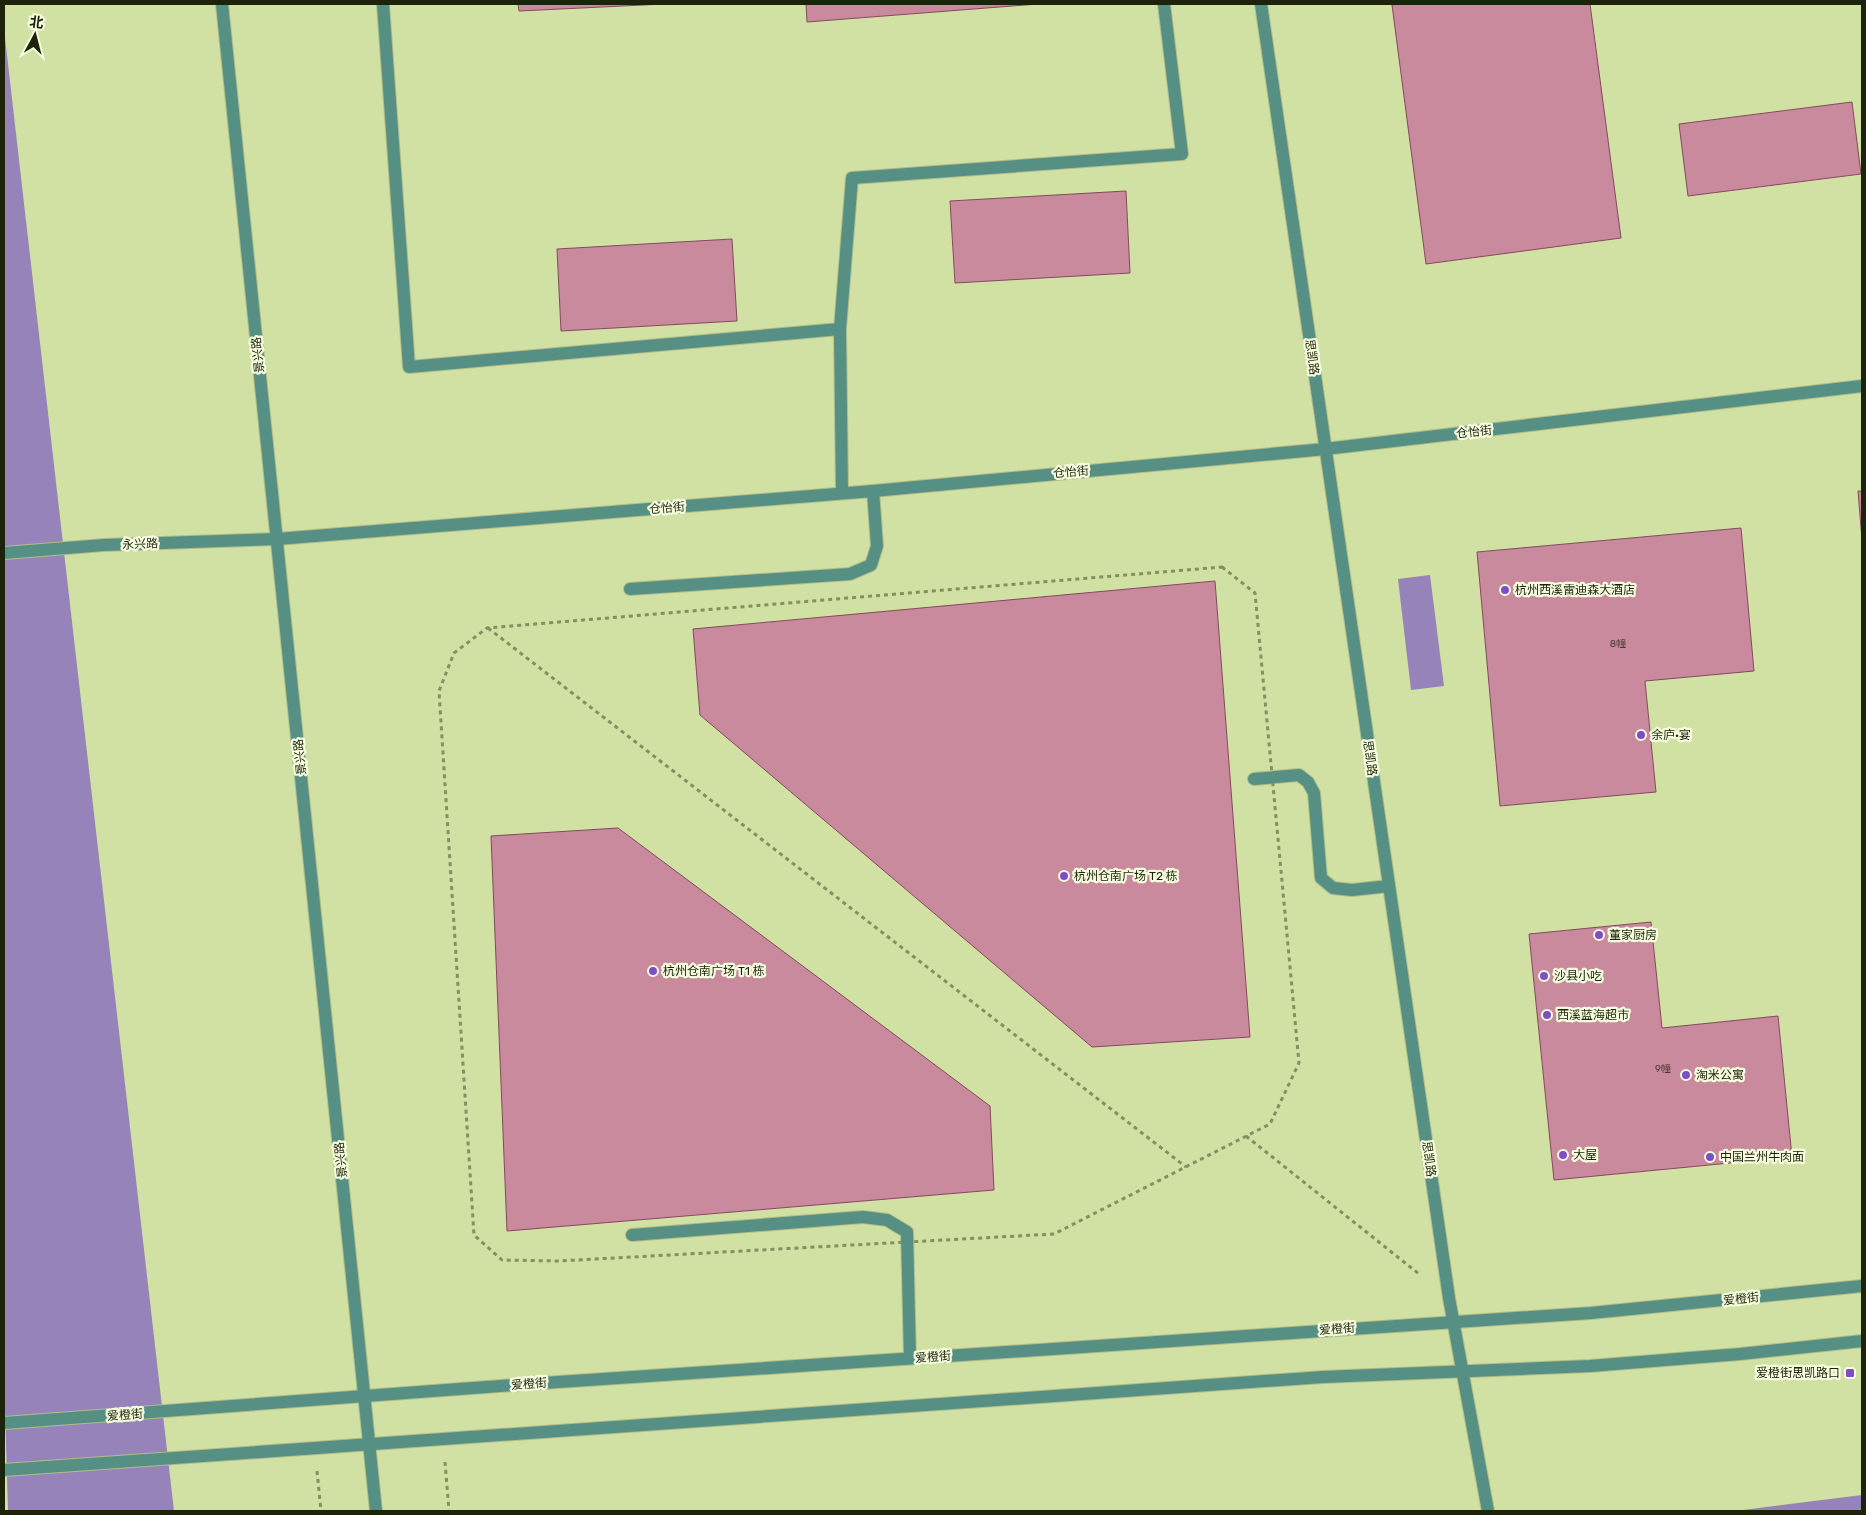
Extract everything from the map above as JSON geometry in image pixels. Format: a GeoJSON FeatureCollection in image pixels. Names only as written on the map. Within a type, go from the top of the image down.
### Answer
{"type":"FeatureCollection","features":[{"type":"Feature","properties":{"kind":"street","name":"景兴路"},"geometry":{"type":"LineString","coordinates":[[222,4],[366,1397],[376,1511]]}},
{"type":"Feature","properties":{"kind":"street"},"geometry":{"type":"LineString","coordinates":[[383,4],[409,367],[840,329]]}},
{"type":"Feature","properties":{"kind":"street"},"geometry":{"type":"LineString","coordinates":[[842,494],[840,329],[852,178],[1182,154],[1164,4]]}},
{"type":"Feature","properties":{"kind":"street","name":"思凯路"},"geometry":{"type":"LineString","coordinates":[[1261,4],[1449,1298],[1488,1511]]}},
{"type":"Feature","properties":{"kind":"street","name":"仓怡街"},"geometry":{"type":"LineString","coordinates":[[277,539],[842,494],[1325,448],[1862,386]]}},
{"type":"Feature","properties":{"kind":"street"},"geometry":{"type":"LineString","coordinates":[[630,589],[850,574],[871,565],[877,546],[873,491]]}},
{"type":"Feature","properties":{"kind":"street","name":"永兴路"},"geometry":{"type":"LineString","coordinates":[[4,552],[104,545],[277,539]]}},
{"type":"Feature","properties":{"kind":"street"},"geometry":{"type":"LineString","coordinates":[[1254,779],[1299,775],[1308,782],[1314,793],[1321,878],[1333,888],[1352,890],[1389,886]]}},
{"type":"Feature","properties":{"kind":"street"},"geometry":{"type":"LineString","coordinates":[[632,1235],[863,1217],[887,1220],[907,1232],[910,1358]]}},
{"type":"Feature","properties":{"kind":"street","name":"爱橙街"},"geometry":{"type":"LineString","coordinates":[[4,1423],[910,1358],[1591,1313],[1862,1286]]}},
{"type":"Feature","properties":{"kind":"street"},"geometry":{"type":"LineString","coordinates":[[4,1470],[1313,1378],[1590,1366],[1740,1354],[1862,1341]]}},
{"type":"Feature","properties":{"kind":"path"},"geometry":{"type":"LineString","coordinates":[[1222,567],[1255,592],[1272,777],[1299,1063],[1270,1124],[1054,1234],[559,1261],[502,1260],[474,1236],[439,692],[454,653],[487,628],[1222,567]]}},
{"type":"Feature","properties":{"kind":"path"},"geometry":{"type":"LineString","coordinates":[[487,628],[1186,1167]]}},
{"type":"Feature","properties":{"kind":"path"},"geometry":{"type":"LineString","coordinates":[[1246,1136],[1449,1298]]}},
{"type":"Feature","properties":{"kind":"path"},"geometry":{"type":"LineString","coordinates":[[442,1440],[450,1511]]}},
{"type":"Feature","properties":{"kind":"path"},"geometry":{"type":"LineString","coordinates":[[314,1448],[320,1511]]}},
{"type":"Feature","properties":{"kind":"shaded area"},"geometry":{"type":"Polygon","coordinates":[[[4,29],[174,1511],[8,1511],[4,1375],[4,29]]]}},
{"type":"Feature","properties":{"kind":"shaded area"},"geometry":{"type":"Polygon","coordinates":[[[1430,575],[1444,686],[1411,690],[1398,579],[1430,575]]]}},
{"type":"Feature","properties":{"kind":"shaded area"},"geometry":{"type":"Polygon","coordinates":[[[1862,1495],[1862,1511],[1735,1511],[1862,1495]]]}},
{"type":"Feature","properties":{"kind":"building"},"geometry":{"type":"Polygon","coordinates":[[[518,4],[664,4],[519,11],[518,4]]]}},
{"type":"Feature","properties":{"kind":"building"},"geometry":{"type":"Polygon","coordinates":[[[806,4],[1038,4],[807,22],[806,4]]]}},
{"type":"Feature","properties":{"kind":"building"},"geometry":{"type":"Polygon","coordinates":[[[1590,4],[1621,238],[1426,264],[1392,5],[1590,4]]]}},
{"type":"Feature","properties":{"kind":"building"},"geometry":{"type":"Polygon","coordinates":[[[1852,102],[1861,174],[1688,196],[1679,124],[1852,102]]]}},
{"type":"Feature","properties":{"kind":"building"},"geometry":{"type":"Polygon","coordinates":[[[1126,191],[1130,273],[955,283],[950,201],[1126,191]]]}},
{"type":"Feature","properties":{"kind":"building"},"geometry":{"type":"Polygon","coordinates":[[[732,239],[737,321],[561,331],[557,249],[732,239]]]}},
{"type":"Feature","properties":{"kind":"building"},"geometry":{"type":"Polygon","coordinates":[[[1858,491],[1862,491],[1862,540],[1858,491]]]}},
{"type":"Feature","properties":{"kind":"building"},"geometry":{"type":"Polygon","coordinates":[[[1741,528],[1754,671],[1645,681],[1656,792],[1500,806],[1477,552],[1741,528]]]}},
{"type":"Feature","properties":{"kind":"building","name":"杭州仓南广场 T2 栋"},"geometry":{"type":"Polygon","coordinates":[[[1215,581],[1250,1037],[1092,1047],[700,715],[693,629],[1215,581]]]}},
{"type":"Feature","properties":{"kind":"building","name":"杭州仓南广场 T1 栋"},"geometry":{"type":"Polygon","coordinates":[[[618,828],[990,1106],[994,1190],[507,1231],[491,836],[618,828]]]}},
{"type":"Feature","properties":{"kind":"building"},"geometry":{"type":"Polygon","coordinates":[[[1651,922],[1662,1028],[1778,1016],[1792,1157],[1554,1180],[1529,934],[1651,922]]]}},
{"type":"Feature","properties":{"kind":"place","name":"杭州西溪雷迪森大酒店"},"geometry":{"type":"Point","coordinates":[1505,590]}},
{"type":"Feature","properties":{"kind":"place","name":"余庐·宴"},"geometry":{"type":"Point","coordinates":[1641,735]}},
{"type":"Feature","properties":{"kind":"place","name":"杭州仓南广场 T2 栋"},"geometry":{"type":"Point","coordinates":[1064,876]}},
{"type":"Feature","properties":{"kind":"place","name":"董家厨房"},"geometry":{"type":"Point","coordinates":[1599,935]}},
{"type":"Feature","properties":{"kind":"place","name":"杭州仓南广场 T1 栋"},"geometry":{"type":"Point","coordinates":[653,971]}},
{"type":"Feature","properties":{"kind":"place","name":"沙县小吃"},"geometry":{"type":"Point","coordinates":[1544,976]}},
{"type":"Feature","properties":{"kind":"place","name":"西溪蓝海超市"},"geometry":{"type":"Point","coordinates":[1547,1015]}},
{"type":"Feature","properties":{"kind":"place","name":"淘米公寓"},"geometry":{"type":"Point","coordinates":[1686,1075]}},
{"type":"Feature","properties":{"kind":"place","name":"大屋"},"geometry":{"type":"Point","coordinates":[1563,1155]}},
{"type":"Feature","properties":{"kind":"place","name":"中国兰州牛肉面"},"geometry":{"type":"Point","coordinates":[1710,1157]}},
{"type":"Feature","properties":{"kind":"place","name":"爱橙街思凯路口"},"geometry":{"type":"Point","coordinates":[1850,1373]}}]}
